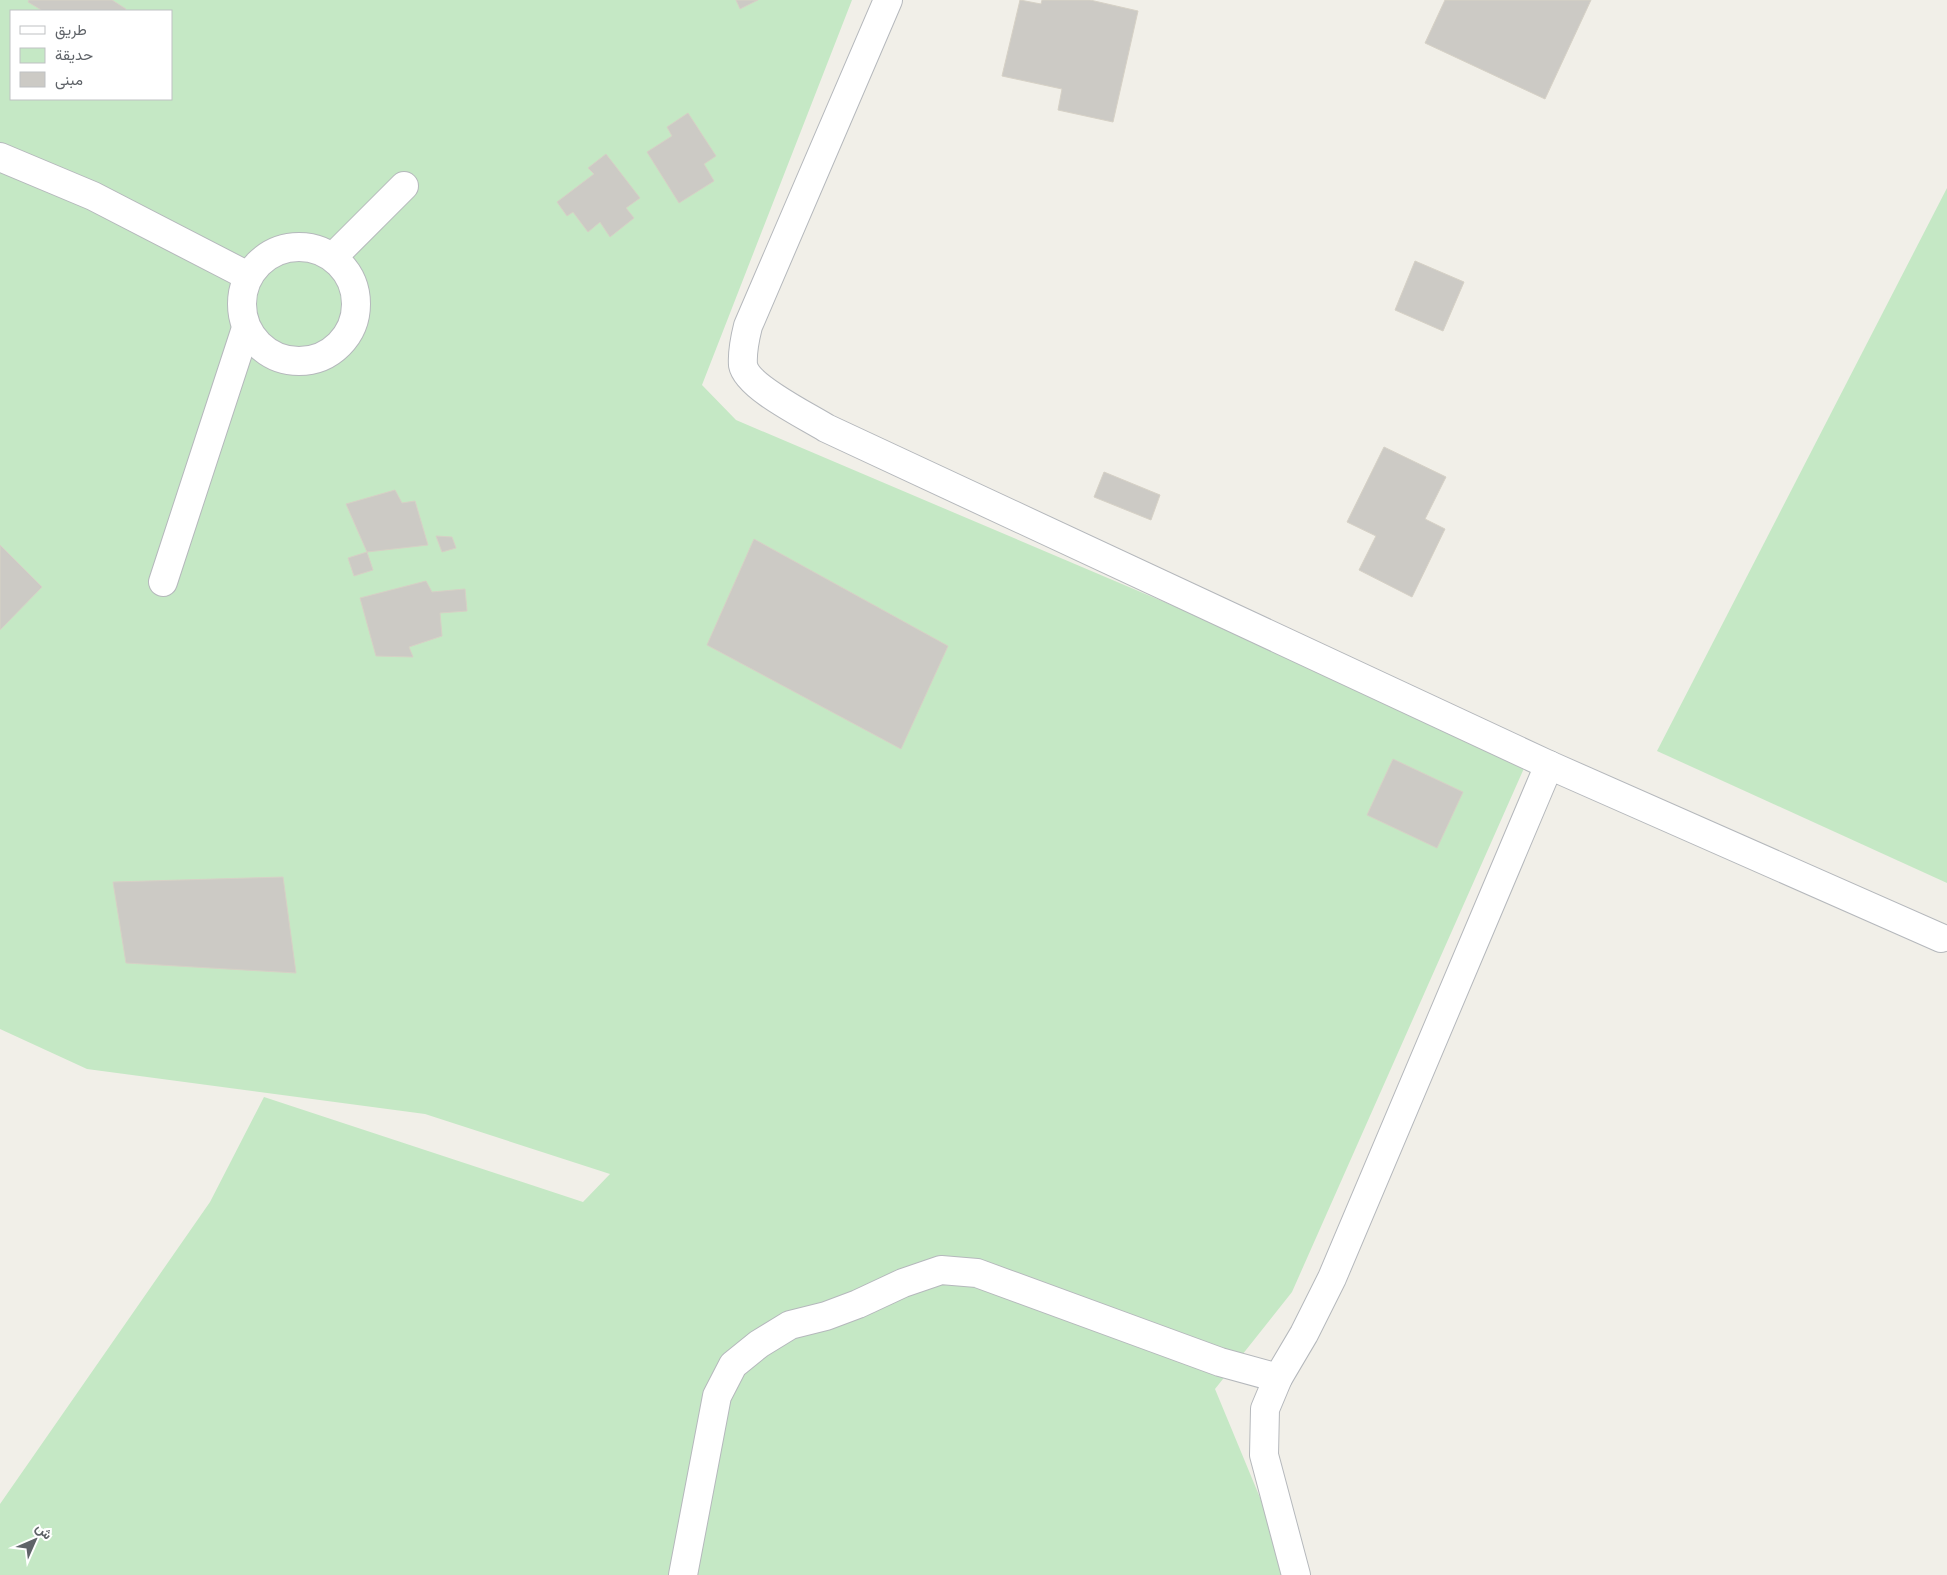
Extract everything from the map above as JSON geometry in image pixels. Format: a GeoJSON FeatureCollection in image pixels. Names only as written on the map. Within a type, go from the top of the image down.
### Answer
{"type":"FeatureCollection","features":[{"type":"Feature","properties":{"kind":"street"},"geometry":{"type":"LineString","coordinates":[[888,0],[748,326],[744,344],[743,366],[753,382],[781,402],[826,428],[1549,766],[1941,938]]}},
{"type":"Feature","properties":{"kind":"street"},"geometry":{"type":"LineString","coordinates":[[0,157],[93,196],[248,276]]}},
{"type":"Feature","properties":{"kind":"street"},"geometry":{"type":"LineString","coordinates":[[333,257],[404,186]]}},
{"type":"Feature","properties":{"kind":"street"},"geometry":{"type":"LineString","coordinates":[[302,246],[318,250],[333,257],[350,277],[358,302],[352,329],[336,350],[312,361],[286,361],[262,349],[246,328],[242,311],[242,293],[248,276],[257,263],[270,253],[302,246]]}},
{"type":"Feature","properties":{"kind":"street"},"geometry":{"type":"LineString","coordinates":[[163,582],[246,328]]}},
{"type":"Feature","properties":{"kind":"street"},"geometry":{"type":"LineString","coordinates":[[1296,1575],[1264,1455],[1265,1409],[1278,1378],[1304,1334],[1332,1278],[1549,766]]}},
{"type":"Feature","properties":{"kind":"street"},"geometry":{"type":"LineString","coordinates":[[683,1575],[717,1396],[733,1365],[759,1344],[790,1325],[826,1316],[858,1304],[903,1283],[941,1270],[977,1273],[1220,1362],[1278,1378]]}},
{"type":"Feature","properties":{"kind":"green space"},"geometry":{"type":"Polygon","coordinates":[[[0,0],[852,0],[702,385],[736,420],[1529,757],[1292,1292],[1215,1389],[1292,1575],[0,1575],[0,1504],[210,1202],[264,1097],[583,1202],[610,1174],[425,1114],[87,1069],[0,1029],[0,0]]]}},
{"type":"Feature","properties":{"kind":"green space"},"geometry":{"type":"Polygon","coordinates":[[[1947,188],[1947,883],[1657,751],[1947,188]]]}},
{"type":"Feature","properties":{"kind":"building"},"geometry":{"type":"Polygon","coordinates":[[[29,0],[112,0],[126,9],[41,10],[28,2],[29,0]]]}},
{"type":"Feature","properties":{"kind":"building"},"geometry":{"type":"Polygon","coordinates":[[[736,0],[758,0],[740,9],[736,0]]]}},
{"type":"Feature","properties":{"kind":"building"},"geometry":{"type":"Polygon","coordinates":[[[1020,0],[1041,4],[1042,0],[1090,0],[1138,11],[1113,122],[1058,110],[1062,89],[1002,76],[1020,0]]]}},
{"type":"Feature","properties":{"kind":"building"},"geometry":{"type":"Polygon","coordinates":[[[1445,0],[1591,0],[1545,99],[1425,43],[1445,0]]]}},
{"type":"Feature","properties":{"kind":"building"},"geometry":{"type":"Polygon","coordinates":[[[688,113],[716,156],[704,164],[714,181],[679,203],[647,152],[672,136],[667,127],[688,113]]]}},
{"type":"Feature","properties":{"kind":"building"},"geometry":{"type":"Polygon","coordinates":[[[606,154],[640,198],[626,208],[634,218],[610,237],[600,222],[588,232],[573,212],[567,216],[557,202],[594,174],[588,168],[606,154]]]}},
{"type":"Feature","properties":{"kind":"building"},"geometry":{"type":"Polygon","coordinates":[[[1415,261],[1464,282],[1443,331],[1395,310],[1415,261]]]}},
{"type":"Feature","properties":{"kind":"building"},"geometry":{"type":"Polygon","coordinates":[[[1384,447],[1446,477],[1425,519],[1445,529],[1412,597],[1359,570],[1376,536],[1347,522],[1384,447]]]}},
{"type":"Feature","properties":{"kind":"building"},"geometry":{"type":"Polygon","coordinates":[[[1104,472],[1160,495],[1151,520],[1094,497],[1104,472]]]}},
{"type":"Feature","properties":{"kind":"building"},"geometry":{"type":"Polygon","coordinates":[[[395,490],[402,503],[415,501],[428,545],[367,552],[346,504],[395,490]]]}},
{"type":"Feature","properties":{"kind":"building"},"geometry":{"type":"Polygon","coordinates":[[[436,536],[452,537],[456,548],[442,552],[436,536]]]}},
{"type":"Feature","properties":{"kind":"building"},"geometry":{"type":"Polygon","coordinates":[[[754,539],[948,646],[901,749],[707,645],[754,539]]]}},
{"type":"Feature","properties":{"kind":"building"},"geometry":{"type":"Polygon","coordinates":[[[0,545],[42,587],[0,630],[0,545]]]}},
{"type":"Feature","properties":{"kind":"building"},"geometry":{"type":"Polygon","coordinates":[[[367,552],[373,570],[354,576],[348,558],[367,552]]]}},
{"type":"Feature","properties":{"kind":"building"},"geometry":{"type":"Polygon","coordinates":[[[426,581],[432,592],[465,589],[467,611],[440,613],[442,636],[409,647],[413,657],[376,656],[360,598],[426,581]]]}},
{"type":"Feature","properties":{"kind":"building"},"geometry":{"type":"Polygon","coordinates":[[[1393,759],[1463,792],[1437,848],[1367,815],[1393,759]]]}},
{"type":"Feature","properties":{"kind":"building"},"geometry":{"type":"Polygon","coordinates":[[[283,877],[296,973],[126,963],[113,882],[283,877]]]}}]}
